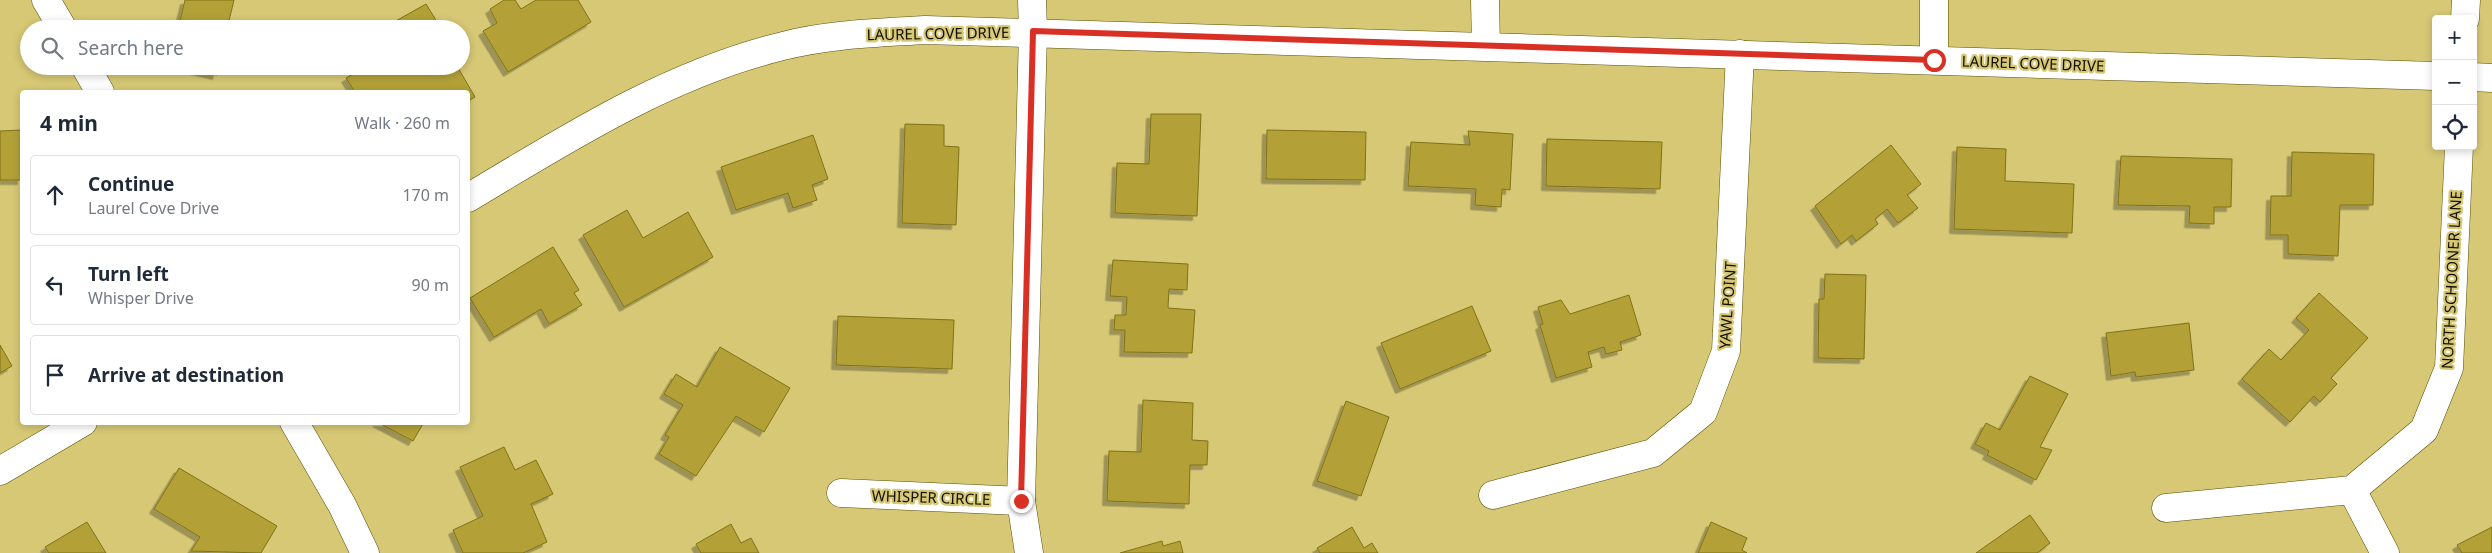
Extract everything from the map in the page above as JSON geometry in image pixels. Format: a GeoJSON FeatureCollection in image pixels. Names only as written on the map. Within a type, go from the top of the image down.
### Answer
{"type":"FeatureCollection","features":[{"type":"Feature","properties":{"kind":"street"},"geometry":{"type":"LineString","coordinates":[[46,0],[58,20]]}},
{"type":"Feature","properties":{"kind":"street"},"geometry":{"type":"LineString","coordinates":[[1029,553],[1021,501],[1033,31],[1032,0]]}},
{"type":"Feature","properties":{"kind":"street"},"geometry":{"type":"LineString","coordinates":[[1485,0],[1486,46]]}},
{"type":"Feature","properties":{"kind":"street"},"geometry":{"type":"LineString","coordinates":[[1934,0],[1934,60]]}},
{"type":"Feature","properties":{"kind":"street"},"geometry":{"type":"LineString","coordinates":[[2465,15],[2466,0]]}},
{"type":"Feature","properties":{"kind":"street","name":"LAUREL COVE DRIVE"},"geometry":{"type":"LineString","coordinates":[[470,197],[596,122],[693,74],[745,56],[785,45],[855,35],[925,30],[1033,31],[2432,76]]}},
{"type":"Feature","properties":{"kind":"street","name":"YAWL POINT"},"geometry":{"type":"LineString","coordinates":[[1493,495],[1653,454],[1703,412],[1726,351],[1740,54]]}},
{"type":"Feature","properties":{"kind":"street"},"geometry":{"type":"LineString","coordinates":[[90,75],[99,90]]}},
{"type":"Feature","properties":{"kind":"street"},"geometry":{"type":"LineString","coordinates":[[2477,77],[2492,78]]}},
{"type":"Feature","properties":{"kind":"street","name":"NORTH SCHOONER LANE"},"geometry":{"type":"LineString","coordinates":[[2352,490],[2424,430],[2449,368],[2459,150]]}},
{"type":"Feature","properties":{"kind":"street"},"geometry":{"type":"LineString","coordinates":[[0,471],[78,425]]}},
{"type":"Feature","properties":{"kind":"street"},"geometry":{"type":"LineString","coordinates":[[296,425],[342,505],[365,553]]}},
{"type":"Feature","properties":{"kind":"street"},"geometry":{"type":"LineString","coordinates":[[2166,508],[2352,490],[2384,553]]}},
{"type":"Feature","properties":{"kind":"street","name":"WHISPER CIRCLE"},"geometry":{"type":"LineString","coordinates":[[841,493],[1021,501]]}},
{"type":"Feature","properties":{"kind":"building"},"geometry":{"type":"Polygon","coordinates":[[[185,0],[234,0],[229,20],[180,20],[185,0]]]}},
{"type":"Feature","properties":{"kind":"building"},"geometry":{"type":"Polygon","coordinates":[[[504,0],[515,0],[521,9],[536,0],[578,0],[591,22],[508,72],[483,31],[497,23],[490,9],[504,0]]]}},
{"type":"Feature","properties":{"kind":"building"},"geometry":{"type":"Polygon","coordinates":[[[426,4],[436,20],[397,20],[426,4]]]}},
{"type":"Feature","properties":{"kind":"building"},"geometry":{"type":"Polygon","coordinates":[[[351,75],[462,75],[475,97],[470,100],[470,90],[354,90],[346,78],[351,75]]]}},
{"type":"Feature","properties":{"kind":"building"},"geometry":{"type":"Polygon","coordinates":[[[1151,114],[1201,114],[1197,216],[1115,213],[1117,163],[1149,164],[1151,114]]]}},
{"type":"Feature","properties":{"kind":"building"},"geometry":{"type":"Polygon","coordinates":[[[905,124],[944,125],[944,146],[959,147],[956,225],[902,223],[905,124]]]}},
{"type":"Feature","properties":{"kind":"building"},"geometry":{"type":"Polygon","coordinates":[[[20,130],[20,180],[0,180],[0,131],[20,130]]]}},
{"type":"Feature","properties":{"kind":"building"},"geometry":{"type":"Polygon","coordinates":[[[1267,130],[1366,132],[1365,180],[1266,179],[1267,130]]]}},
{"type":"Feature","properties":{"kind":"building"},"geometry":{"type":"Polygon","coordinates":[[[1468,131],[1513,134],[1510,190],[1502,189],[1501,207],[1475,205],[1476,189],[1408,186],[1411,142],[1470,145],[1468,131]]]}},
{"type":"Feature","properties":{"kind":"building"},"geometry":{"type":"Polygon","coordinates":[[[813,135],[828,179],[812,185],[817,200],[793,208],[788,193],[736,210],[721,167],[813,135]]]}},
{"type":"Feature","properties":{"kind":"building"},"geometry":{"type":"Polygon","coordinates":[[[1547,139],[1662,142],[1660,189],[1546,186],[1547,139]]]}},
{"type":"Feature","properties":{"kind":"building"},"geometry":{"type":"Polygon","coordinates":[[[1891,145],[1921,184],[1907,195],[1918,208],[1898,223],[1887,209],[1875,219],[1878,224],[1856,241],[1852,235],[1841,244],[1815,206],[1891,145]]]}},
{"type":"Feature","properties":{"kind":"building"},"geometry":{"type":"Polygon","coordinates":[[[1957,147],[2006,149],[2005,181],[2074,184],[2072,233],[1954,229],[1957,147]]]}},
{"type":"Feature","properties":{"kind":"building"},"geometry":{"type":"Polygon","coordinates":[[[2292,152],[2374,154],[2373,205],[2340,205],[2338,256],[2288,254],[2288,235],[2270,235],[2271,196],[2291,196],[2292,152]]]}},
{"type":"Feature","properties":{"kind":"building"},"geometry":{"type":"Polygon","coordinates":[[[2121,156],[2232,159],[2231,207],[2214,207],[2214,224],[2189,223],[2190,206],[2118,205],[2121,156]]]}},
{"type":"Feature","properties":{"kind":"building"},"geometry":{"type":"Polygon","coordinates":[[[627,210],[643,238],[688,212],[713,257],[624,307],[583,235],[627,210]]]}},
{"type":"Feature","properties":{"kind":"building"},"geometry":{"type":"Polygon","coordinates":[[[553,247],[579,290],[574,293],[582,305],[549,324],[541,309],[494,337],[470,298],[553,247]]]}},
{"type":"Feature","properties":{"kind":"building"},"geometry":{"type":"Polygon","coordinates":[[[1113,260],[1188,264],[1187,290],[1169,289],[1168,308],[1195,310],[1192,353],[1124,352],[1125,330],[1114,330],[1115,315],[1126,315],[1127,297],[1110,296],[1113,260]]]}},
{"type":"Feature","properties":{"kind":"building"},"geometry":{"type":"Polygon","coordinates":[[[1825,274],[1866,275],[1864,359],[1818,358],[1819,299],[1824,299],[1825,274]]]}},
{"type":"Feature","properties":{"kind":"building"},"geometry":{"type":"Polygon","coordinates":[[[2319,293],[2368,338],[2331,378],[2337,384],[2320,402],[2314,396],[2290,422],[2242,379],[2269,349],[2281,360],[2309,330],[2296,318],[2319,293]]]}},
{"type":"Feature","properties":{"kind":"building"},"geometry":{"type":"Polygon","coordinates":[[[1629,295],[1641,335],[1620,342],[1622,350],[1606,354],[1604,347],[1588,352],[1592,367],[1556,378],[1540,325],[1543,324],[1538,307],[1561,300],[1570,314],[1629,295]]]}},
{"type":"Feature","properties":{"kind":"building"},"geometry":{"type":"Polygon","coordinates":[[[1472,306],[1491,351],[1400,389],[1381,343],[1472,306]]]}},
{"type":"Feature","properties":{"kind":"building"},"geometry":{"type":"Polygon","coordinates":[[[838,316],[954,320],[952,369],[836,365],[838,316]]]}},
{"type":"Feature","properties":{"kind":"building"},"geometry":{"type":"Polygon","coordinates":[[[2189,323],[2194,370],[2136,377],[2135,372],[2111,376],[2106,333],[2189,323]]]}},
{"type":"Feature","properties":{"kind":"building"},"geometry":{"type":"Polygon","coordinates":[[[0,345],[12,366],[0,373],[0,345]]]}},
{"type":"Feature","properties":{"kind":"building"},"geometry":{"type":"Polygon","coordinates":[[[720,347],[790,388],[764,432],[736,416],[696,476],[659,454],[669,437],[665,435],[683,405],[664,394],[676,374],[697,387],[720,347]]]}},
{"type":"Feature","properties":{"kind":"building"},"geometry":{"type":"Polygon","coordinates":[[[2030,376],[2068,394],[2040,447],[2052,450],[2036,480],[1987,455],[1989,451],[1975,444],[1986,423],[2000,430],[2030,376]]]}},
{"type":"Feature","properties":{"kind":"building"},"geometry":{"type":"Polygon","coordinates":[[[1143,400],[1193,403],[1192,440],[1208,441],[1207,465],[1190,465],[1189,504],[1107,501],[1109,451],[1141,452],[1143,400]]]}},
{"type":"Feature","properties":{"kind":"building"},"geometry":{"type":"Polygon","coordinates":[[[1346,401],[1389,417],[1361,496],[1317,481],[1346,401]]]}},
{"type":"Feature","properties":{"kind":"building"},"geometry":{"type":"Polygon","coordinates":[[[383,425],[422,425],[413,441],[383,425]]]}},
{"type":"Feature","properties":{"kind":"building"},"geometry":{"type":"Polygon","coordinates":[[[504,447],[515,470],[536,460],[553,494],[531,504],[547,542],[523,553],[463,553],[453,530],[483,516],[460,467],[504,447]]]}},
{"type":"Feature","properties":{"kind":"building"},"geometry":{"type":"Polygon","coordinates":[[[179,468],[277,526],[261,553],[191,551],[200,537],[154,509],[179,468]]]}},
{"type":"Feature","properties":{"kind":"building"},"geometry":{"type":"Polygon","coordinates":[[[2030,515],[2050,543],[2037,553],[1976,553],[2030,515]]]}},
{"type":"Feature","properties":{"kind":"building"},"geometry":{"type":"Polygon","coordinates":[[[87,522],[106,553],[49,553],[45,547],[87,522]]]}},
{"type":"Feature","properties":{"kind":"building"},"geometry":{"type":"Polygon","coordinates":[[[1711,522],[1747,538],[1742,550],[1747,553],[1698,553],[1711,522]]]}},
{"type":"Feature","properties":{"kind":"building"},"geometry":{"type":"Polygon","coordinates":[[[731,524],[741,543],[751,538],[759,553],[701,553],[696,544],[731,524]]]}},
{"type":"Feature","properties":{"kind":"building"},"geometry":{"type":"Polygon","coordinates":[[[1352,527],[1364,548],[1372,543],[1378,553],[1320,553],[1317,548],[1352,527]]]}},
{"type":"Feature","properties":{"kind":"building"},"geometry":{"type":"Polygon","coordinates":[[[2492,527],[2492,553],[2462,553],[2457,545],[2492,527]]]}},
{"type":"Feature","properties":{"kind":"building"},"geometry":{"type":"Polygon","coordinates":[[[1162,541],[1163,546],[1180,541],[1183,553],[1120,553],[1162,541]]]}},
{"type":"Feature","properties":{"kind":"route"},"geometry":{"type":"LineString","coordinates":[[1021,501],[1033,31],[1934,60]]}}]}
